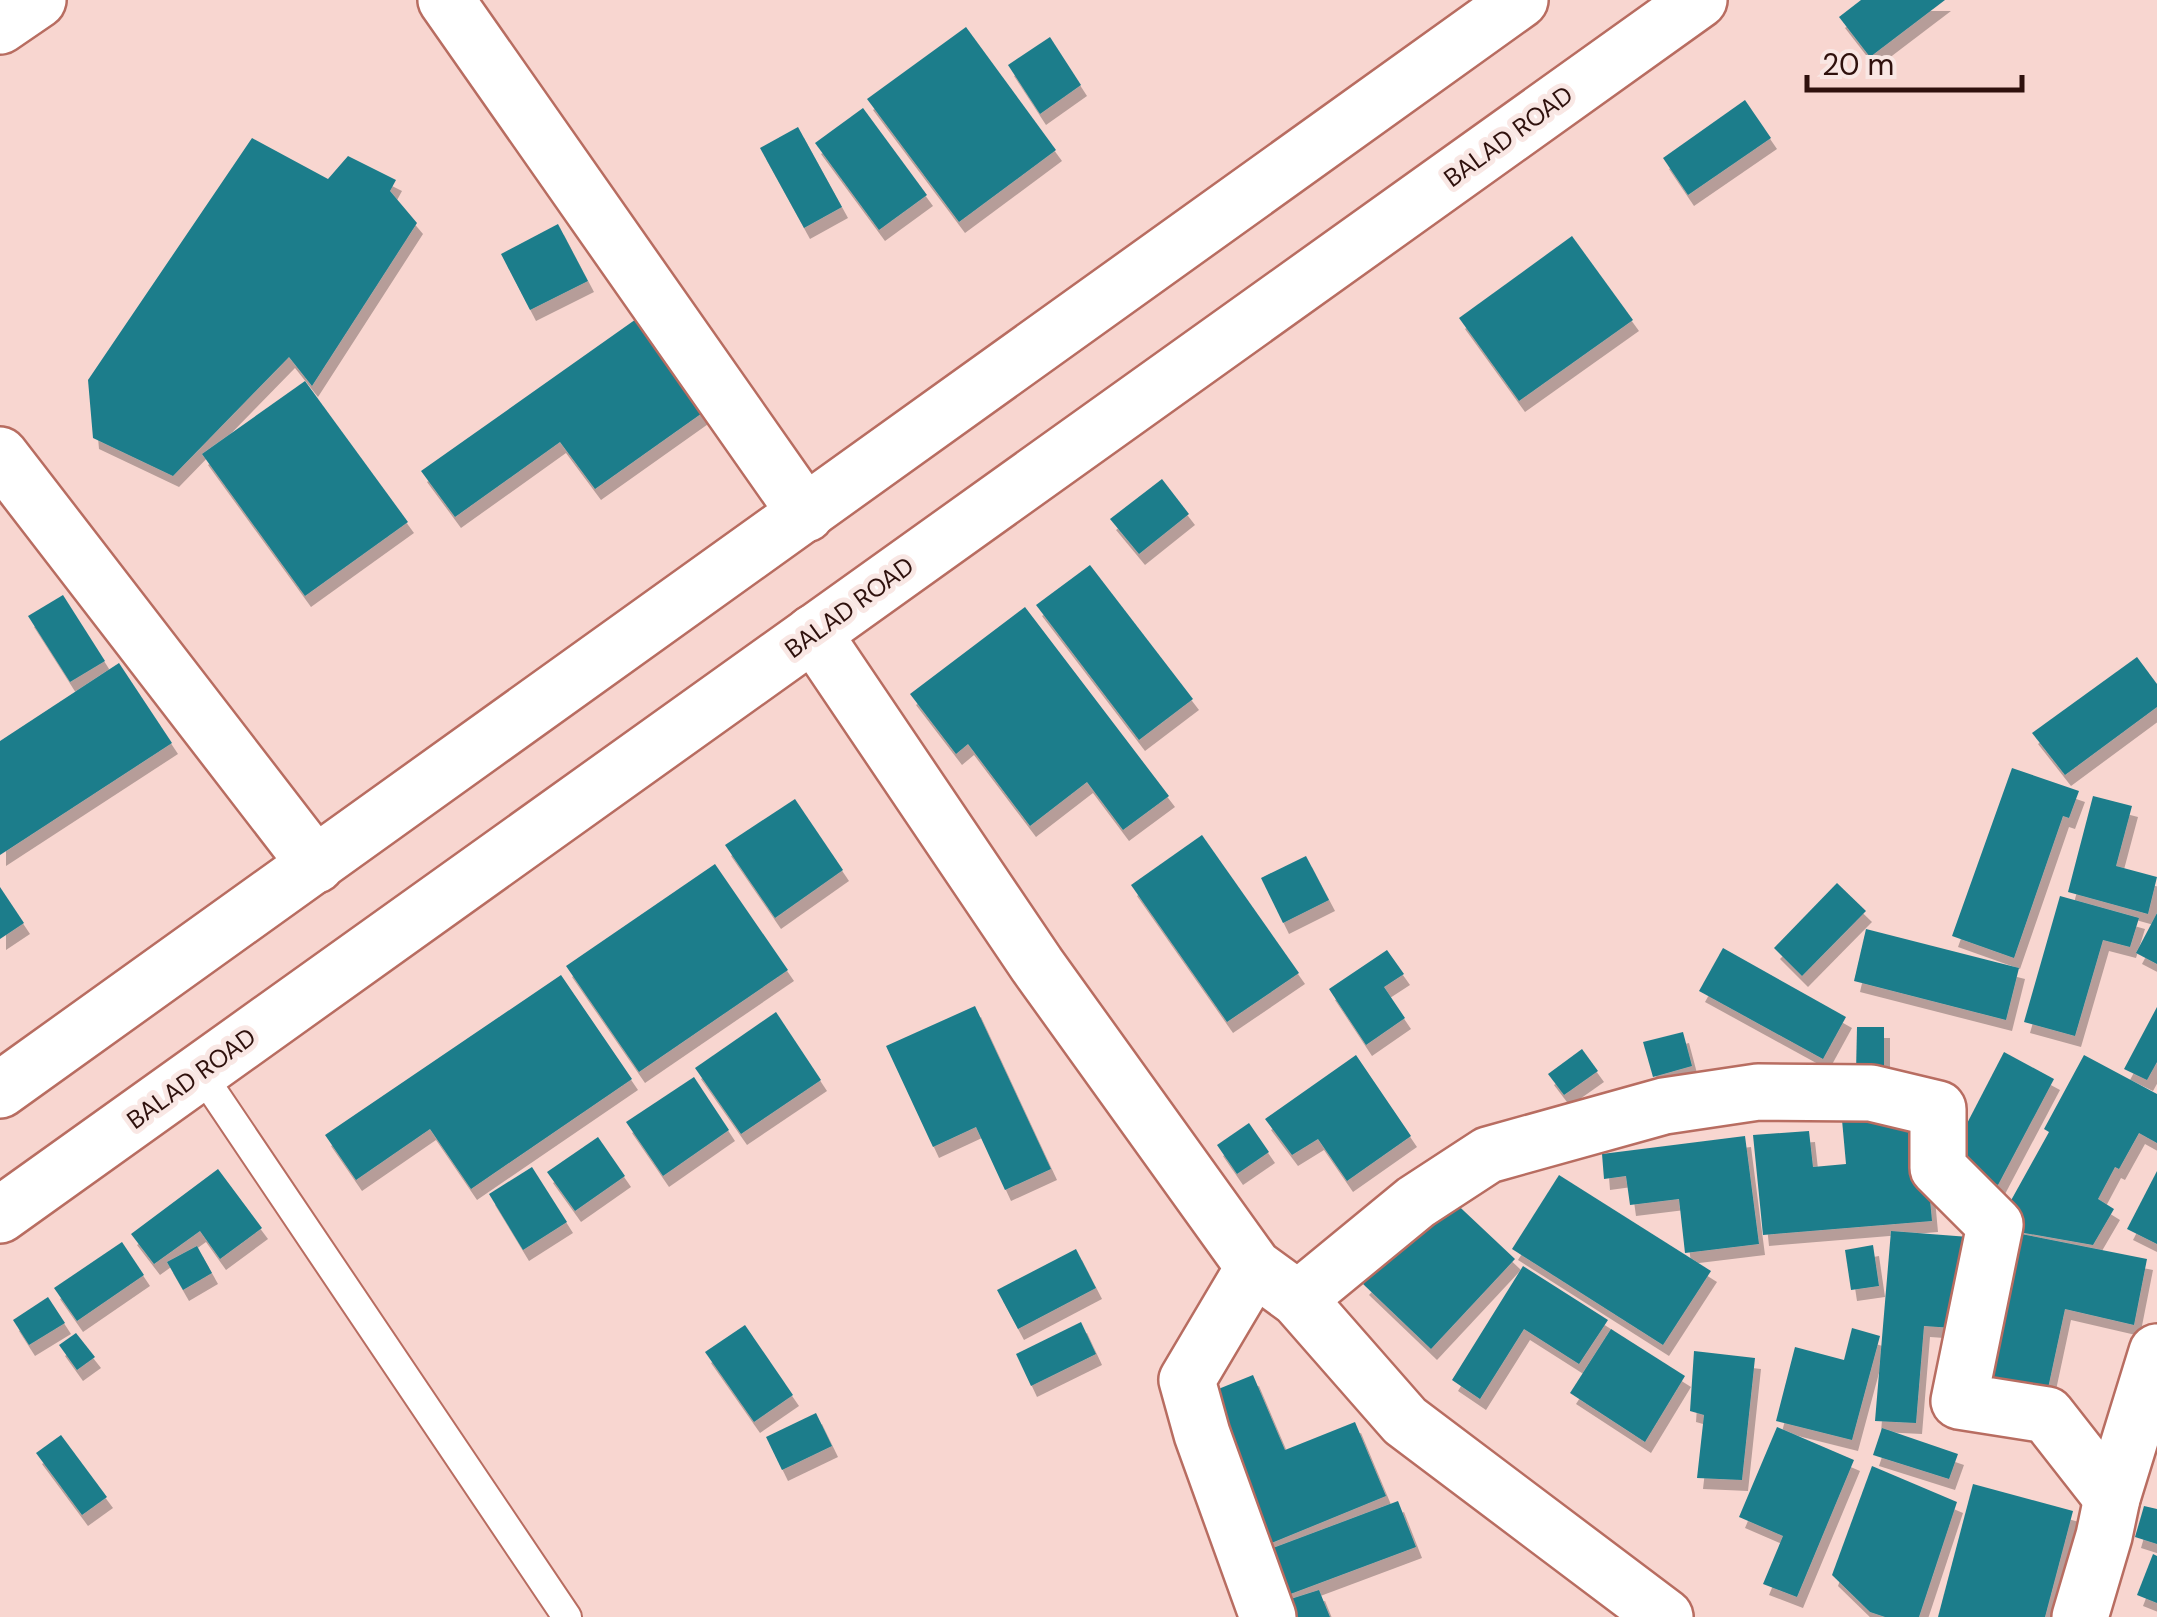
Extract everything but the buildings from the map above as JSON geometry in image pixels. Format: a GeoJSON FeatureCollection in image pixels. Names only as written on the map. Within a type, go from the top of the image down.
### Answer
{"type":"FeatureCollection","features":[{"type":"Feature","properties":{"kind":"main road"},"geometry":{"type":"LineString","coordinates":[[0,26],[38,0]]}},
{"type":"Feature","properties":{"kind":"main road"},"geometry":{"type":"LineString","coordinates":[[446,0],[806,514]]}},
{"type":"Feature","properties":{"kind":"main road"},"geometry":{"type":"LineString","coordinates":[[0,1090],[1520,0]]}},
{"type":"Feature","properties":{"kind":"main road","name":"BALAD ROAD"},"geometry":{"type":"LineString","coordinates":[[0,1215],[1699,0]]}},
{"type":"Feature","properties":{"kind":"main road"},"geometry":{"type":"LineString","coordinates":[[0,455],[316,864]]}},
{"type":"Feature","properties":{"kind":"main road"},"geometry":{"type":"LineString","coordinates":[[813,633],[1037,966],[1254,1266],[1298,1299],[1405,1421],[1665,1617]]}},
{"type":"Feature","properties":{"kind":"main road"},"geometry":{"type":"LineString","coordinates":[[1298,1299],[1416,1202],[1488,1155],[1664,1106],[1758,1092],[1870,1094],[1938,1109],[1938,1168],[1995,1225],[1959,1400],[2048,1415],[2112,1498]]}},
{"type":"Feature","properties":{"kind":"main road"},"geometry":{"type":"LineString","coordinates":[[1254,1266],[1187,1380],[1202,1434],[1268,1617]]}},
{"type":"Feature","properties":{"kind":"main road"},"geometry":{"type":"LineString","coordinates":[[2080,1617],[2157,1352]]}},
{"type":"Feature","properties":{"kind":"lane"},"geometry":{"type":"LineString","coordinates":[[200,1072],[567,1617]]}}]}
